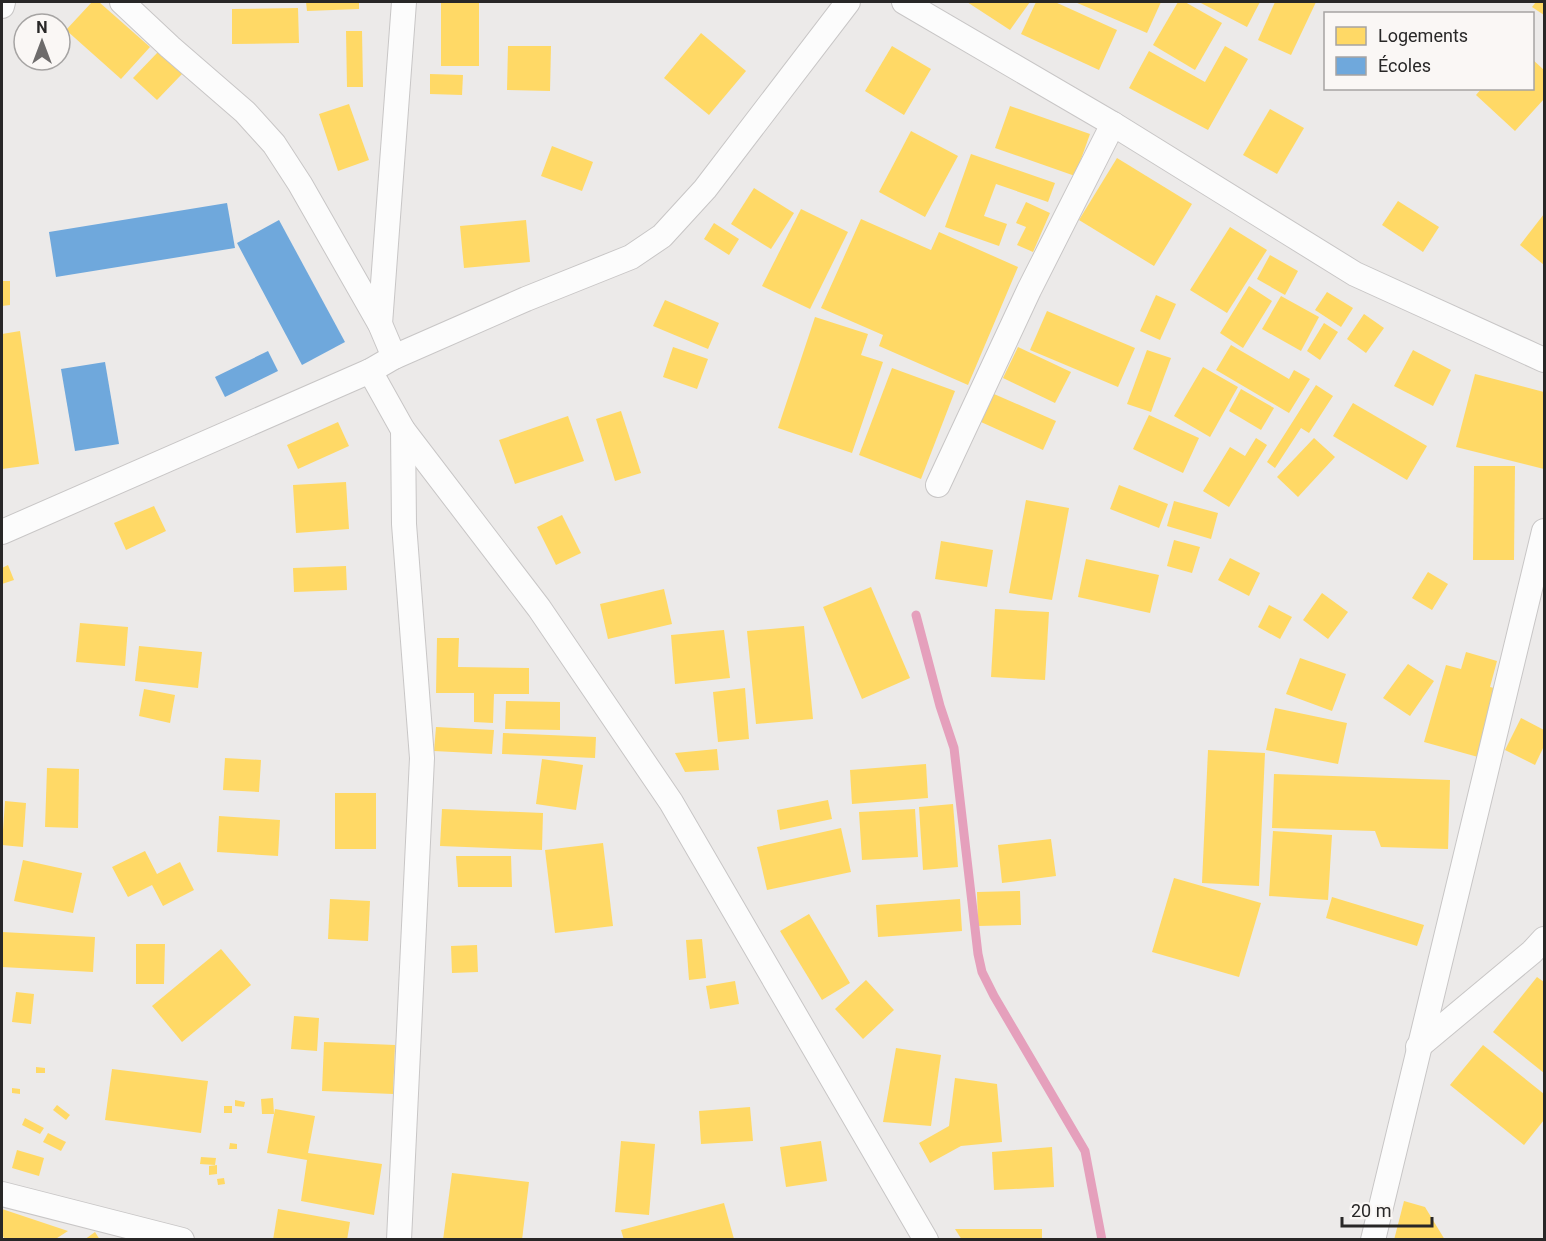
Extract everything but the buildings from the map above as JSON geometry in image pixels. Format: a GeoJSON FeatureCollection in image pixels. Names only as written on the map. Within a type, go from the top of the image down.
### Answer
{"type":"FeatureCollection","features":[{"type":"Feature","properties":{"kind":"street"},"geometry":{"type":"LineString","coordinates":[[2,6],[3,2]]}},
{"type":"Feature","properties":{"kind":"street"},"geometry":{"type":"LineString","coordinates":[[122,2],[244,112],[274,144],[300,184],[380,324],[394,357]]}},
{"type":"Feature","properties":{"kind":"street"},"geometry":{"type":"LineString","coordinates":[[380,324],[404,2]]}},
{"type":"Feature","properties":{"kind":"street"},"geometry":{"type":"LineString","coordinates":[[2,532],[370,371],[394,357],[526,299],[631,257],[662,236],[705,189],[848,2]]}},
{"type":"Feature","properties":{"kind":"street"},"geometry":{"type":"LineString","coordinates":[[904,2],[1113,124],[1355,274],[1545,360]]}},
{"type":"Feature","properties":{"kind":"street"},"geometry":{"type":"LineString","coordinates":[[938,486],[1029,291],[1113,124]]}},
{"type":"Feature","properties":{"kind":"street"},"geometry":{"type":"LineString","coordinates":[[370,371],[403,430],[539,608],[670,802],[926,1239]]}},
{"type":"Feature","properties":{"kind":"street"},"geometry":{"type":"LineString","coordinates":[[399,1239],[422,758],[404,524],[403,430]]}},
{"type":"Feature","properties":{"kind":"street"},"geometry":{"type":"LineString","coordinates":[[1372,1239],[1545,531]]}},
{"type":"Feature","properties":{"kind":"street"},"geometry":{"type":"LineString","coordinates":[[1418,1047],[1533,952],[1545,939]]}},
{"type":"Feature","properties":{"kind":"street"},"geometry":{"type":"LineString","coordinates":[[2,1194],[182,1239]]}},
{"type":"Feature","properties":{"kind":"waterway"},"geometry":{"type":"LineString","coordinates":[[916,615],[940,706],[954,748],[982,972],[1085,1151],[1102,1240]]}}]}
